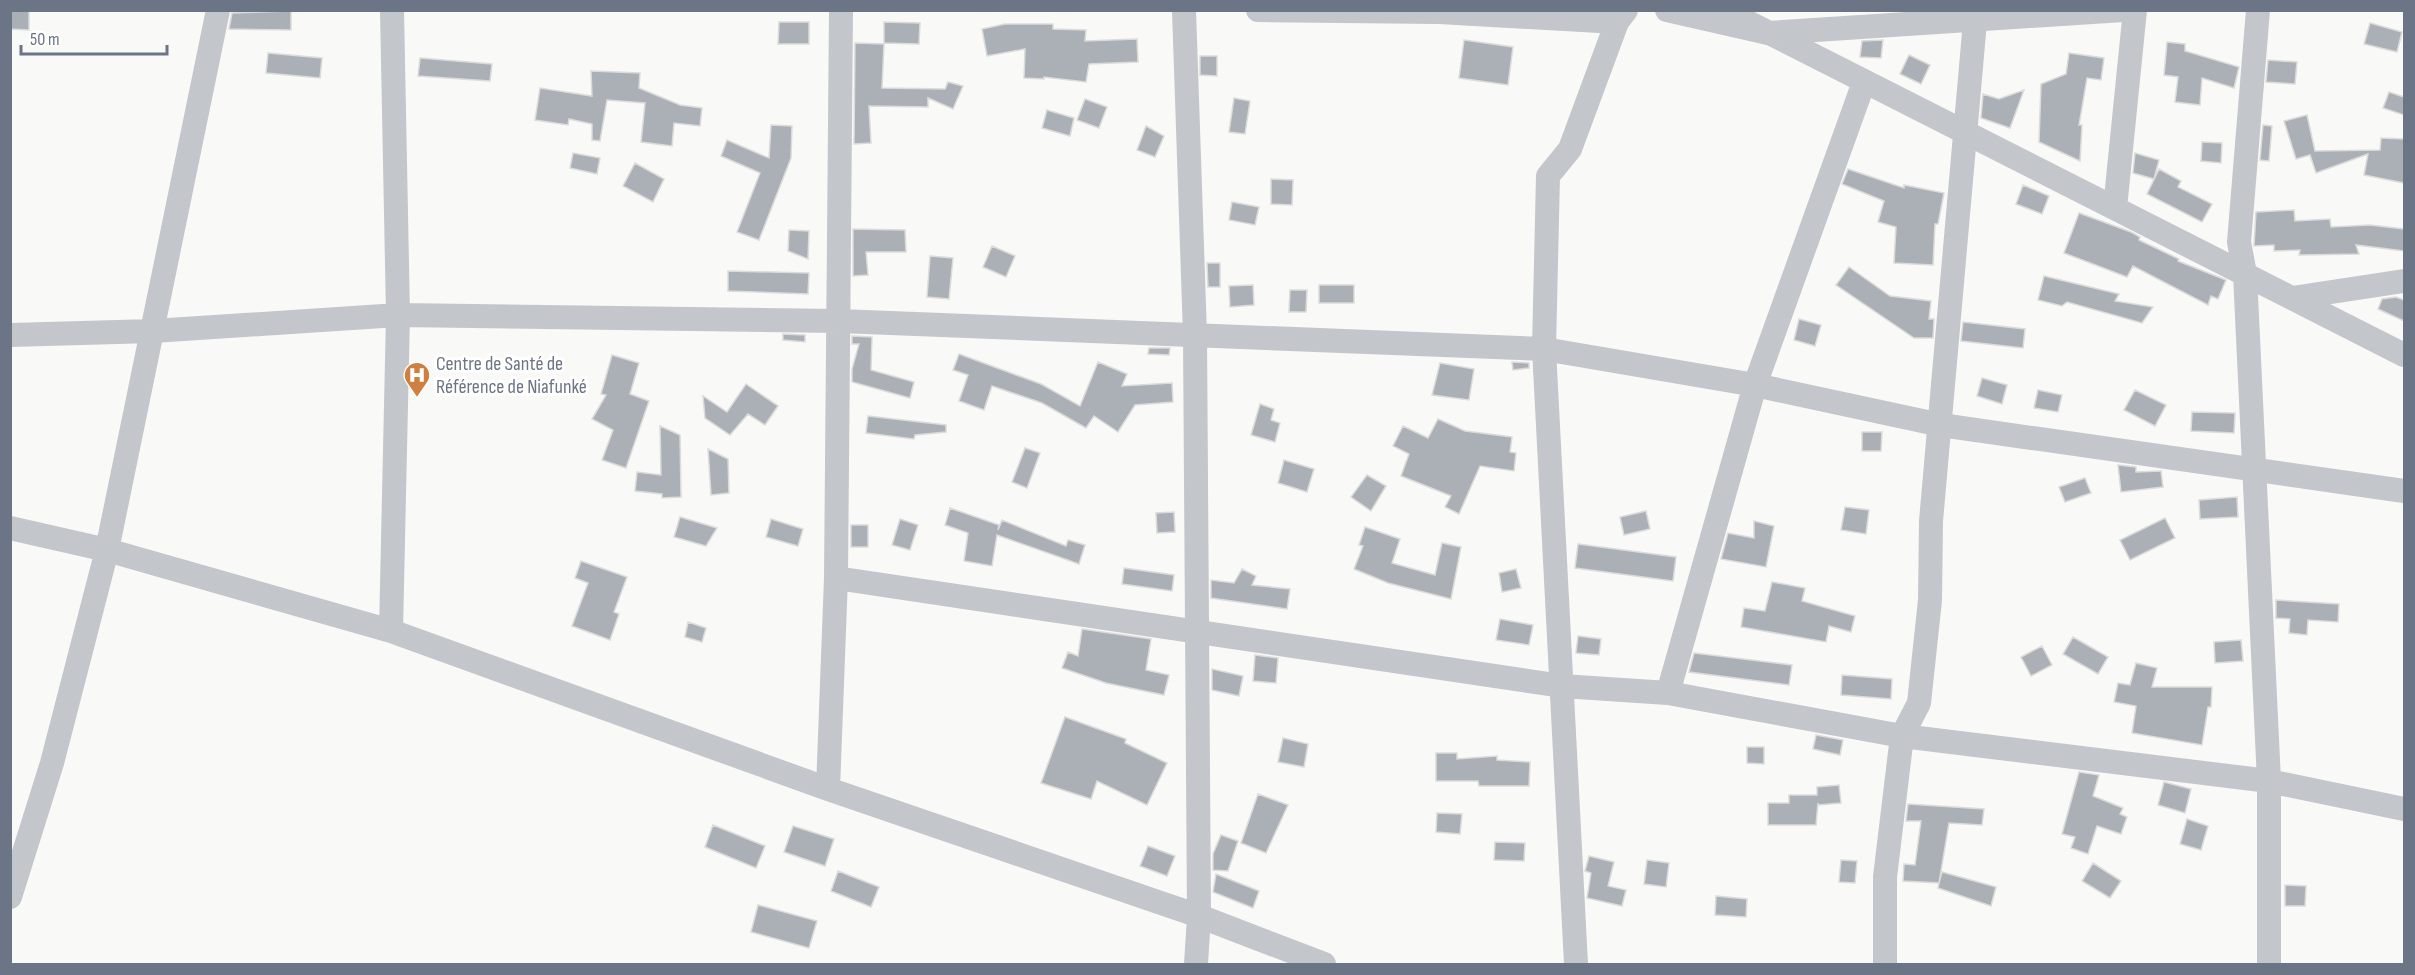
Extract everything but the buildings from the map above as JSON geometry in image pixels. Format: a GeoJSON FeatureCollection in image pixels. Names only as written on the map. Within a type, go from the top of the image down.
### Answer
{"type":"FeatureCollection","features":[{"type":"Feature","properties":{"kind":"street"},"geometry":{"type":"LineString","coordinates":[[10,897],[52,763],[107,550],[218,10]]}},
{"type":"Feature","properties":{"kind":"street"},"geometry":{"type":"LineString","coordinates":[[392,10],[398,315],[392,631]]}},
{"type":"Feature","properties":{"kind":"street"},"geometry":{"type":"LineString","coordinates":[[828,789],[836,578],[841,10]]}},
{"type":"Feature","properties":{"kind":"street"},"geometry":{"type":"LineString","coordinates":[[1184,10],[1195,335],[1199,916],[1196,964]]}},
{"type":"Feature","properties":{"kind":"street"},"geometry":{"type":"LineString","coordinates":[[1258,10],[1622,16],[1570,149],[1548,176],[1544,350],[1576,964]]}},
{"type":"Feature","properties":{"kind":"street"},"geometry":{"type":"LineString","coordinates":[[1667,10],[1768,33],[1863,25],[1884,27],[1976,15],[2056,17],[2123,10]]}},
{"type":"Feature","properties":{"kind":"street"},"geometry":{"type":"LineString","coordinates":[[1724,10],[2404,355]]}},
{"type":"Feature","properties":{"kind":"street"},"geometry":{"type":"LineString","coordinates":[[2115,208],[2135,10]]}},
{"type":"Feature","properties":{"kind":"street"},"geometry":{"type":"LineString","coordinates":[[2258,10],[2239,242],[2245,274],[2256,471],[2269,781],[2270,964]]}},
{"type":"Feature","properties":{"kind":"street"},"geometry":{"type":"LineString","coordinates":[[1885,964],[1885,877],[1902,736],[1919,703],[1930,600],[1931,521],[1976,15]]}},
{"type":"Feature","properties":{"kind":"street"},"geometry":{"type":"LineString","coordinates":[[1668,693],[1755,385],[1864,81]]}},
{"type":"Feature","properties":{"kind":"street"},"geometry":{"type":"LineString","coordinates":[[2292,298],[2404,281]]}},
{"type":"Feature","properties":{"kind":"street"},"geometry":{"type":"LineString","coordinates":[[10,335],[153,331],[398,315],[838,321],[1544,350],[1755,385],[1941,425],[2404,491]]}},
{"type":"Feature","properties":{"kind":"street"},"geometry":{"type":"LineString","coordinates":[[10,528],[107,550],[392,631],[828,789],[1199,916],[1324,964]]}},
{"type":"Feature","properties":{"kind":"street"},"geometry":{"type":"LineString","coordinates":[[836,578],[1562,686],[1668,693],[1902,736],[2269,781],[2404,809]]}},
{"type":"Feature","properties":{"kind":"place","name":"Centre de Santé de Référence de Niafunké"},"geometry":{"type":"Point","coordinates":[417,398]}}]}
